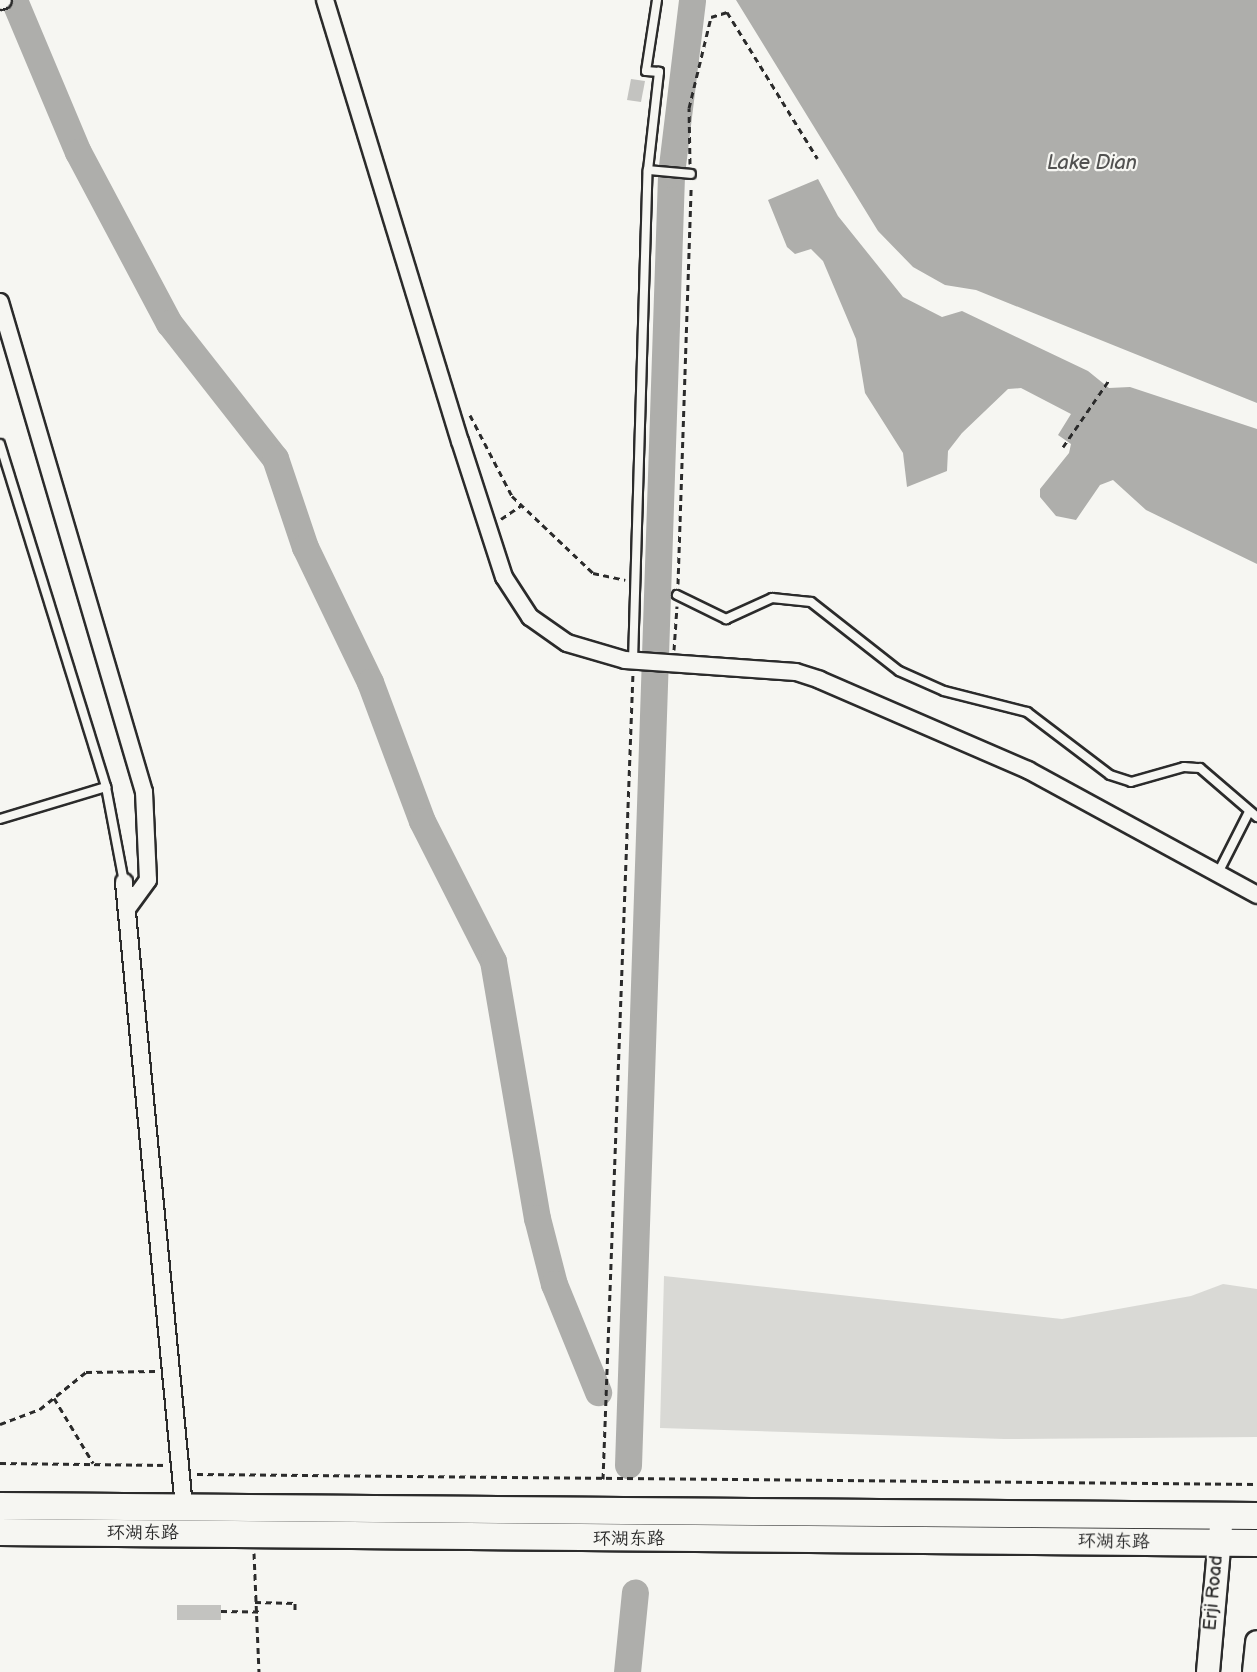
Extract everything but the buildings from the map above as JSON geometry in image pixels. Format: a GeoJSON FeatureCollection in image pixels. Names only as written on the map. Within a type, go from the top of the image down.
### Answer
{"type":"FeatureCollection","features":[{"type":"Feature","properties":{"kind":"main road","name":"环湖东路"},"geometry":{"type":"LineString","coordinates":[[0,1506],[1257,1516]]}},
{"type":"Feature","properties":{"kind":"main road","name":"Erji Road"},"geometry":{"type":"LineString","coordinates":[[1208,1672],[1222,1515]]}},
{"type":"Feature","properties":{"kind":"main road","name":"环湖东路"},"geometry":{"type":"LineString","coordinates":[[0,1532],[1257,1543]]}},
{"type":"Feature","properties":{"kind":"main road"},"geometry":{"type":"LineString","coordinates":[[1254,1672],[1257,1642]]}},
{"type":"Feature","properties":{"kind":"street"},"geometry":{"type":"LineString","coordinates":[[325,0],[504,577],[530,617],[567,643],[638,661],[796,672],[820,680],[1028,771],[1257,895]]}},
{"type":"Feature","properties":{"kind":"street"},"geometry":{"type":"LineString","coordinates":[[0,302],[144,792],[148,880],[127,909]]}},
{"type":"Feature","properties":{"kind":"street"},"geometry":{"type":"LineString","coordinates":[[124,882],[184,1507]]}},
{"type":"Feature","properties":{"kind":"lane"},"geometry":{"type":"LineString","coordinates":[[638,661],[635,582],[651,171],[659,72],[646,71],[657,0]]}},
{"type":"Feature","properties":{"kind":"lane"},"geometry":{"type":"LineString","coordinates":[[651,171],[691,174]]}},
{"type":"Feature","properties":{"kind":"lane"},"geometry":{"type":"LineString","coordinates":[[0,444],[106,787],[124,882]]}},
{"type":"Feature","properties":{"kind":"lane"},"geometry":{"type":"LineString","coordinates":[[677,595],[726,619],[771,598],[811,602],[913,680],[1027,712],[1110,775],[1131,782],[1184,767],[1200,768],[1253,815],[1218,873]]}},
{"type":"Feature","properties":{"kind":"lane"},"geometry":{"type":"LineString","coordinates":[[0,819],[106,787]]}},
{"type":"Feature","properties":{"kind":"path"},"geometry":{"type":"LineString","coordinates":[[672,664],[677,595],[691,174],[689,108],[711,17],[727,12],[817,158]]}},
{"type":"Feature","properties":{"kind":"path"},"geometry":{"type":"LineString","coordinates":[[1063,447],[1108,380]]}},
{"type":"Feature","properties":{"kind":"path"},"geometry":{"type":"LineString","coordinates":[[466,406],[512,496],[593,573],[635,582]]}},
{"type":"Feature","properties":{"kind":"path"},"geometry":{"type":"LineString","coordinates":[[487,524],[522,505]]}},
{"type":"Feature","properties":{"kind":"path"},"geometry":{"type":"LineString","coordinates":[[603,1479],[638,661]]}},
{"type":"Feature","properties":{"kind":"path"},"geometry":{"type":"LineString","coordinates":[[0,1424],[32,1413],[86,1372],[146,1374],[171,1365]]}},
{"type":"Feature","properties":{"kind":"path"},"geometry":{"type":"LineString","coordinates":[[54,1398],[94,1464]]}},
{"type":"Feature","properties":{"kind":"path"},"geometry":{"type":"LineString","coordinates":[[0,1463],[603,1479],[1257,1484]]}},
{"type":"Feature","properties":{"kind":"path"},"geometry":{"type":"LineString","coordinates":[[255,1534],[255,1602],[261,1612],[259,1672]]}},
{"type":"Feature","properties":{"kind":"path"},"geometry":{"type":"LineString","coordinates":[[255,1602],[294,1603],[295,1613]]}},
{"type":"Feature","properties":{"kind":"path"},"geometry":{"type":"LineString","coordinates":[[221,1611],[261,1612]]}},
{"type":"Feature","properties":{"kind":"shaded area"},"geometry":{"type":"Polygon","coordinates":[[[664,1276],[1062,1319],[1191,1296],[1223,1284],[1257,1289],[1257,1437],[1004,1439],[660,1428],[664,1276]]]}},
{"type":"Feature","properties":{"kind":"water","name":"Lake Dian"},"geometry":{"type":"Polygon","coordinates":[[[736,0],[1257,0],[1257,403],[976,290],[945,285],[913,267],[878,231],[736,0]]]}},
{"type":"Feature","properties":{"kind":"water"},"geometry":{"type":"Polygon","coordinates":[[[818,179],[838,216],[903,297],[942,317],[962,311],[1088,371],[1109,388],[1130,387],[1257,429],[1257,564],[1146,510],[1113,480],[1100,485],[1076,520],[1056,516],[1040,497],[1040,489],[1069,453],[1071,444],[1058,435],[1071,414],[1021,388],[1008,389],[962,433],[948,451],[947,471],[907,487],[903,453],[865,393],[856,339],[823,261],[811,249],[795,254],[787,247],[768,200],[818,179]]]}},
{"type":"Feature","properties":{"kind":"waterway"},"geometry":{"type":"LineString","coordinates":[[14,0],[78,152],[169,323],[275,458],[305,547],[370,682],[422,821],[493,961],[537,1218],[554,1284],[598,1392]]}},
{"type":"Feature","properties":{"kind":"waterway"},"geometry":{"type":"LineString","coordinates":[[628,1465],[671,174],[692,0]]}},
{"type":"Feature","properties":{"kind":"waterway"},"geometry":{"type":"LineString","coordinates":[[627,1672],[635,1592]]}}]}
